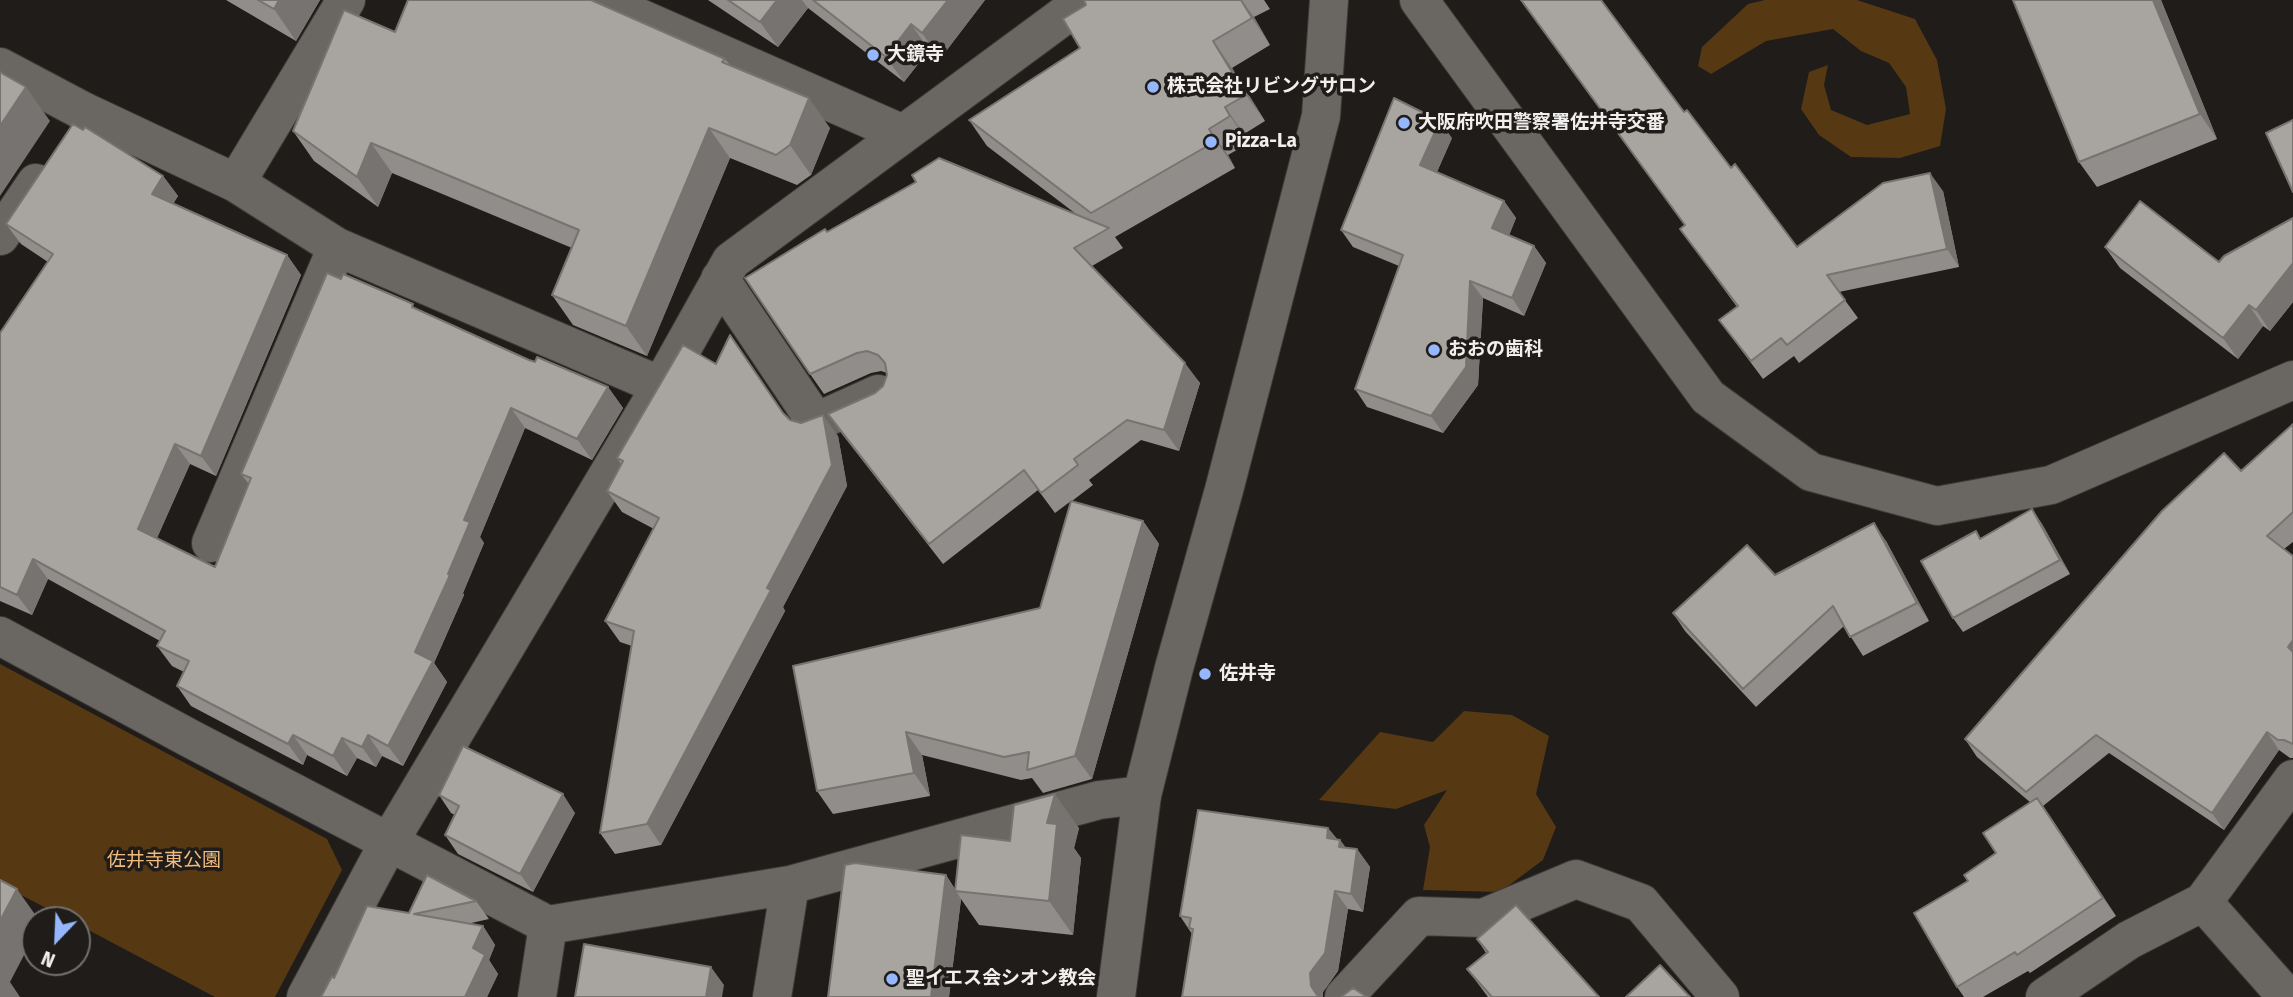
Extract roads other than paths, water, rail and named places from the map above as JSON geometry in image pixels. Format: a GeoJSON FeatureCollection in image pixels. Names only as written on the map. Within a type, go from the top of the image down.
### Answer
{"type":"FeatureCollection","features":[{"type":"Feature","properties":{"kind":"street"},"geometry":{"type":"LineString","coordinates":[[236,183],[346,0]]}},
{"type":"Feature","properties":{"kind":"street"},"geometry":{"type":"LineString","coordinates":[[599,0],[903,134]]}},
{"type":"Feature","properties":{"kind":"street"},"geometry":{"type":"LineString","coordinates":[[306,997],[389,842],[661,386],[731,261],[1085,0]]}},
{"type":"Feature","properties":{"kind":"street"},"geometry":{"type":"LineString","coordinates":[[1116,997],[1142,795],[1321,116],[1329,0]]}},
{"type":"Feature","properties":{"kind":"street"},"geometry":{"type":"LineString","coordinates":[[1419,0],[1708,397],[1811,472],[1937,506],[2051,485],[2293,380]]}},
{"type":"Feature","properties":{"kind":"street"},"geometry":{"type":"LineString","coordinates":[[0,66],[68,134],[236,183],[337,247],[661,386]]}},
{"type":"Feature","properties":{"kind":"street"},"geometry":{"type":"LineString","coordinates":[[0,236],[68,134]]}},
{"type":"Feature","properties":{"kind":"street"},"geometry":{"type":"LineString","coordinates":[[211,543],[337,247]]}},
{"type":"Feature","properties":{"kind":"street"},"geometry":{"type":"LineString","coordinates":[[720,279],[816,422],[880,393]]}},
{"type":"Feature","properties":{"kind":"street"},"geometry":{"type":"LineString","coordinates":[[0,636],[548,925],[790,885],[1099,800],[1142,795]]}},
{"type":"Feature","properties":{"kind":"street"},"geometry":{"type":"LineString","coordinates":[[2045,997],[2129,940],[2203,902],[2293,779]]}},
{"type":"Feature","properties":{"kind":"street"},"geometry":{"type":"LineString","coordinates":[[1344,997],[1419,916],[1483,918],[1576,879],[1641,903],[1720,997]]}},
{"type":"Feature","properties":{"kind":"street"},"geometry":{"type":"LineString","coordinates":[[772,997],[790,885]]}},
{"type":"Feature","properties":{"kind":"street"},"geometry":{"type":"LineString","coordinates":[[2203,902],[2287,997]]}},
{"type":"Feature","properties":{"kind":"street"},"geometry":{"type":"LineString","coordinates":[[537,997],[548,925]]}},
{"type":"Feature","properties":{"kind":"place","name":"大鏡寺"},"geometry":{"type":"Point","coordinates":[873,55]}},
{"type":"Feature","properties":{"kind":"place","name":"株式会社リビングサロン"},"geometry":{"type":"Point","coordinates":[1153,87]}},
{"type":"Feature","properties":{"kind":"place","name":"大阪府吹田警察署佐井寺交番"},"geometry":{"type":"Point","coordinates":[1404,123]}},
{"type":"Feature","properties":{"kind":"place","name":"Pizza-La"},"geometry":{"type":"Point","coordinates":[1211,142]}},
{"type":"Feature","properties":{"kind":"place","name":"おおの歯科"},"geometry":{"type":"Point","coordinates":[1434,350]}},
{"type":"Feature","properties":{"kind":"place","name":"佐井寺"},"geometry":{"type":"Point","coordinates":[1205,674]}},
{"type":"Feature","properties":{"kind":"place","name":"聖イエス会シオン教会"},"geometry":{"type":"Point","coordinates":[892,979]}},
{"type":"Feature","properties":{"kind":"park label","name":"佐井寺東公園"},"geometry":{"type":"Point","coordinates":[164,861]}}]}
